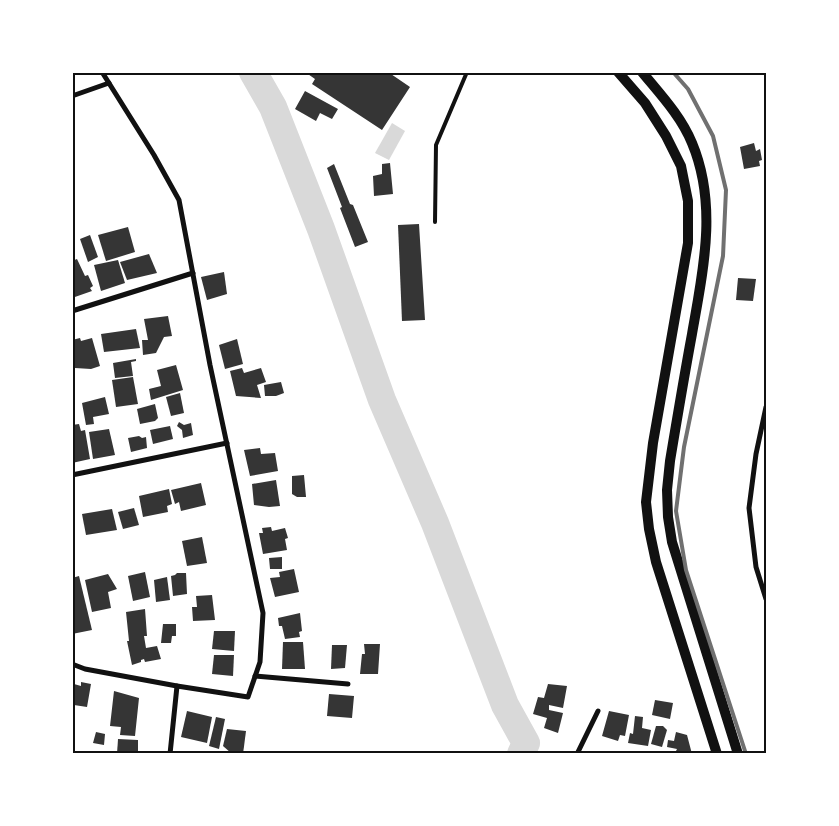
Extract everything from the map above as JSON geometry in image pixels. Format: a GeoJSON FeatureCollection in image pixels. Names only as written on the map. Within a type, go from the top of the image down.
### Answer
{"type":"FeatureCollection","features":[{"type":"Feature","properties":{"kind":"main road"},"geometry":{"type":"LineString","coordinates":[[618,72],[645,103],[666,136],[681,166],[688,201],[688,243],[653,444],[646,502],[656,562],[717,754]]}},
{"type":"Feature","properties":{"kind":"main road"},"geometry":{"type":"LineString","coordinates":[[642,72],[672,108],[692,143],[703,177],[708,214],[704,264],[670,462],[667,490],[668,517],[672,542],[681,574],[738,754]]}},
{"type":"Feature","properties":{"kind":"street"},"geometry":{"type":"LineString","coordinates":[[72,664],[85,669],[248,697],[260,662],[263,612],[226,443],[180,200],[102,72]]}},
{"type":"Feature","properties":{"kind":"street"},"geometry":{"type":"LineString","coordinates":[[72,96],[109,83]]}},
{"type":"Feature","properties":{"kind":"street"},"geometry":{"type":"LineString","coordinates":[[72,311],[193,273]]}},
{"type":"Feature","properties":{"kind":"street"},"geometry":{"type":"LineString","coordinates":[[766,406],[756,454],[749,508],[756,567],[766,599]]}},
{"type":"Feature","properties":{"kind":"street"},"geometry":{"type":"LineString","coordinates":[[72,475],[226,443]]}},
{"type":"Feature","properties":{"kind":"street"},"geometry":{"type":"LineString","coordinates":[[255,676],[348,684]]}},
{"type":"Feature","properties":{"kind":"street"},"geometry":{"type":"LineString","coordinates":[[170,754],[177,686]]}},
{"type":"Feature","properties":{"kind":"street"},"geometry":{"type":"LineString","coordinates":[[577,754],[598,711]]}},
{"type":"Feature","properties":{"kind":"lane"},"geometry":{"type":"LineString","coordinates":[[435,222],[436,145],[467,72]]}},
{"type":"Feature","properties":{"kind":"shaded area"},"geometry":{"type":"Polygon","coordinates":[[[392,123],[405,131],[389,160],[375,153],[392,123]]]}},
{"type":"Feature","properties":{"kind":"building"},"geometry":{"type":"Polygon","coordinates":[[[305,72],[388,72],[410,87],[382,130],[312,84],[315,79],[305,72]]]}},
{"type":"Feature","properties":{"kind":"building"},"geometry":{"type":"Polygon","coordinates":[[[305,91],[338,109],[332,119],[320,113],[316,121],[295,109],[305,91]]]}},
{"type":"Feature","properties":{"kind":"building"},"geometry":{"type":"Polygon","coordinates":[[[754,143],[756,151],[760,149],[762,160],[759,161],[760,166],[744,169],[740,147],[754,143]]]}},
{"type":"Feature","properties":{"kind":"building"},"geometry":{"type":"Polygon","coordinates":[[[390,163],[393,194],[374,196],[373,176],[382,174],[382,164],[390,163]]]}},
{"type":"Feature","properties":{"kind":"building"},"geometry":{"type":"Polygon","coordinates":[[[334,164],[368,242],[355,247],[327,168],[334,164]]]}},
{"type":"Feature","properties":{"kind":"building"},"geometry":{"type":"Polygon","coordinates":[[[419,224],[425,320],[402,321],[398,225],[419,224]]]}},
{"type":"Feature","properties":{"kind":"building"},"geometry":{"type":"Polygon","coordinates":[[[128,227],[135,252],[106,261],[98,235],[128,227]]]}},
{"type":"Feature","properties":{"kind":"building"},"geometry":{"type":"Polygon","coordinates":[[[90,235],[98,257],[88,262],[80,239],[90,235]]]}},
{"type":"Feature","properties":{"kind":"building"},"geometry":{"type":"Polygon","coordinates":[[[149,254],[157,273],[127,280],[120,262],[149,254]]]}},
{"type":"Feature","properties":{"kind":"building"},"geometry":{"type":"Polygon","coordinates":[[[77,259],[85,276],[88,275],[93,286],[90,288],[92,291],[72,298],[72,261],[77,259]]]}},
{"type":"Feature","properties":{"kind":"building"},"geometry":{"type":"Polygon","coordinates":[[[118,260],[125,283],[101,291],[94,265],[118,260]]]}},
{"type":"Feature","properties":{"kind":"building"},"geometry":{"type":"Polygon","coordinates":[[[224,272],[227,294],[207,300],[201,277],[224,272]]]}},
{"type":"Feature","properties":{"kind":"building"},"geometry":{"type":"Polygon","coordinates":[[[738,278],[756,279],[753,301],[736,300],[738,278]]]}},
{"type":"Feature","properties":{"kind":"building"},"geometry":{"type":"Polygon","coordinates":[[[168,316],[172,336],[164,337],[156,353],[143,355],[142,340],[148,340],[144,319],[168,316]]]}},
{"type":"Feature","properties":{"kind":"building"},"geometry":{"type":"Polygon","coordinates":[[[136,329],[140,348],[104,352],[101,334],[136,329]]]}},
{"type":"Feature","properties":{"kind":"building"},"geometry":{"type":"Polygon","coordinates":[[[80,338],[81,341],[92,338],[100,366],[91,369],[75,368],[72,340],[80,338]]]}},
{"type":"Feature","properties":{"kind":"building"},"geometry":{"type":"Polygon","coordinates":[[[237,339],[243,364],[225,369],[219,345],[237,339]]]}},
{"type":"Feature","properties":{"kind":"building"},"geometry":{"type":"Polygon","coordinates":[[[136,359],[136,361],[131,362],[133,376],[115,378],[113,363],[136,359]]]}},
{"type":"Feature","properties":{"kind":"building"},"geometry":{"type":"Polygon","coordinates":[[[176,365],[183,390],[151,400],[149,389],[161,386],[157,370],[176,365]]]}},
{"type":"Feature","properties":{"kind":"building"},"geometry":{"type":"Polygon","coordinates":[[[242,368],[244,373],[261,368],[266,382],[257,385],[261,398],[236,396],[230,371],[242,368]]]}},
{"type":"Feature","properties":{"kind":"building"},"geometry":{"type":"Polygon","coordinates":[[[133,377],[138,404],[116,407],[112,380],[133,377]]]}},
{"type":"Feature","properties":{"kind":"building"},"geometry":{"type":"Polygon","coordinates":[[[281,382],[284,393],[276,396],[265,396],[264,385],[281,382]]]}},
{"type":"Feature","properties":{"kind":"building"},"geometry":{"type":"Polygon","coordinates":[[[180,393],[184,413],[171,416],[166,397],[180,393]]]}},
{"type":"Feature","properties":{"kind":"building"},"geometry":{"type":"Polygon","coordinates":[[[105,397],[109,414],[93,417],[94,424],[86,425],[82,403],[105,397]]]}},
{"type":"Feature","properties":{"kind":"building"},"geometry":{"type":"Polygon","coordinates":[[[155,404],[158,418],[155,421],[140,424],[137,409],[155,404]]]}},
{"type":"Feature","properties":{"kind":"building"},"geometry":{"type":"Polygon","coordinates":[[[179,422],[184,425],[191,423],[193,435],[183,438],[182,430],[177,426],[179,422]]]}},
{"type":"Feature","properties":{"kind":"building"},"geometry":{"type":"Polygon","coordinates":[[[79,424],[81,431],[85,430],[90,459],[72,463],[72,425],[79,424]]]}},
{"type":"Feature","properties":{"kind":"building"},"geometry":{"type":"Polygon","coordinates":[[[170,426],[173,439],[153,444],[150,430],[170,426]]]}},
{"type":"Feature","properties":{"kind":"building"},"geometry":{"type":"Polygon","coordinates":[[[109,429],[115,455],[93,459],[89,432],[109,429]]]}},
{"type":"Feature","properties":{"kind":"building"},"geometry":{"type":"Polygon","coordinates":[[[139,436],[142,438],[146,437],[147,448],[131,452],[128,438],[139,436]]]}},
{"type":"Feature","properties":{"kind":"building"},"geometry":{"type":"Polygon","coordinates":[[[260,448],[261,454],[275,453],[278,471],[250,476],[244,450],[260,448]]]}},
{"type":"Feature","properties":{"kind":"building"},"geometry":{"type":"Polygon","coordinates":[[[304,475],[306,497],[297,497],[292,494],[292,476],[304,475]]]}},
{"type":"Feature","properties":{"kind":"building"},"geometry":{"type":"Polygon","coordinates":[[[276,480],[280,506],[254,505],[252,484],[276,480]]]}},
{"type":"Feature","properties":{"kind":"building"},"geometry":{"type":"Polygon","coordinates":[[[201,483],[206,505],[181,511],[179,502],[175,504],[171,490],[201,483]]]}},
{"type":"Feature","properties":{"kind":"building"},"geometry":{"type":"Polygon","coordinates":[[[169,489],[172,504],[167,506],[168,512],[143,517],[139,496],[169,489]]]}},
{"type":"Feature","properties":{"kind":"building"},"geometry":{"type":"Polygon","coordinates":[[[134,508],[139,525],[123,529],[118,512],[134,508]]]}},
{"type":"Feature","properties":{"kind":"building"},"geometry":{"type":"Polygon","coordinates":[[[112,509],[117,530],[86,535],[82,514],[112,509]]]}},
{"type":"Feature","properties":{"kind":"building"},"geometry":{"type":"Polygon","coordinates":[[[271,527],[272,531],[285,528],[288,538],[285,539],[287,550],[263,554],[259,533],[263,533],[262,528],[271,527]]]}},
{"type":"Feature","properties":{"kind":"building"},"geometry":{"type":"Polygon","coordinates":[[[202,537],[207,563],[187,566],[182,541],[202,537]]]}},
{"type":"Feature","properties":{"kind":"building"},"geometry":{"type":"Polygon","coordinates":[[[282,557],[282,569],[270,569],[269,558],[282,557]]]}},
{"type":"Feature","properties":{"kind":"building"},"geometry":{"type":"Polygon","coordinates":[[[294,569],[299,592],[275,597],[270,578],[280,577],[279,572],[294,569]]]}},
{"type":"Feature","properties":{"kind":"building"},"geometry":{"type":"Polygon","coordinates":[[[145,572],[150,597],[133,601],[128,576],[145,572]]]}},
{"type":"Feature","properties":{"kind":"building"},"geometry":{"type":"Polygon","coordinates":[[[177,573],[186,573],[187,594],[173,596],[171,576],[177,573]]]}},
{"type":"Feature","properties":{"kind":"building"},"geometry":{"type":"Polygon","coordinates":[[[108,574],[117,589],[108,592],[111,608],[92,612],[85,580],[108,574]]]}},
{"type":"Feature","properties":{"kind":"building"},"geometry":{"type":"Polygon","coordinates":[[[79,576],[92,630],[72,634],[72,578],[79,576]]]}},
{"type":"Feature","properties":{"kind":"building"},"geometry":{"type":"Polygon","coordinates":[[[167,577],[170,600],[156,602],[154,580],[167,577]]]}},
{"type":"Feature","properties":{"kind":"building"},"geometry":{"type":"Polygon","coordinates":[[[212,595],[215,620],[193,621],[192,607],[197,607],[196,596],[212,595]]]}},
{"type":"Feature","properties":{"kind":"building"},"geometry":{"type":"Polygon","coordinates":[[[145,609],[147,636],[144,636],[146,648],[157,646],[161,659],[145,662],[144,659],[132,665],[127,641],[129,641],[126,612],[145,609]]]}},
{"type":"Feature","properties":{"kind":"building"},"geometry":{"type":"Polygon","coordinates":[[[300,613],[302,631],[299,632],[300,637],[285,639],[282,626],[279,626],[278,618],[300,613]]]}},
{"type":"Feature","properties":{"kind":"building"},"geometry":{"type":"Polygon","coordinates":[[[163,624],[176,624],[176,636],[172,636],[171,643],[161,643],[163,624]]]}},
{"type":"Feature","properties":{"kind":"building"},"geometry":{"type":"Polygon","coordinates":[[[214,631],[235,631],[234,651],[212,649],[214,631]]]}},
{"type":"Feature","properties":{"kind":"building"},"geometry":{"type":"Polygon","coordinates":[[[283,642],[303,642],[305,669],[282,669],[283,642]]]}},
{"type":"Feature","properties":{"kind":"building"},"geometry":{"type":"Polygon","coordinates":[[[364,644],[380,644],[378,674],[360,674],[362,654],[365,654],[364,644]]]}},
{"type":"Feature","properties":{"kind":"building"},"geometry":{"type":"Polygon","coordinates":[[[332,645],[347,645],[345,668],[331,669],[332,645]]]}},
{"type":"Feature","properties":{"kind":"building"},"geometry":{"type":"Polygon","coordinates":[[[214,655],[234,655],[233,676],[212,674],[214,655]]]}},
{"type":"Feature","properties":{"kind":"building"},"geometry":{"type":"Polygon","coordinates":[[[81,682],[91,684],[87,707],[74,705],[75,700],[72,699],[74,684],[81,686],[81,682]]]}},
{"type":"Feature","properties":{"kind":"building"},"geometry":{"type":"Polygon","coordinates":[[[548,684],[567,686],[563,708],[549,705],[549,710],[563,713],[558,733],[544,728],[547,718],[533,714],[538,697],[544,698],[548,684]]]}},
{"type":"Feature","properties":{"kind":"building"},"geometry":{"type":"Polygon","coordinates":[[[114,691],[139,698],[135,736],[120,735],[121,727],[110,726],[114,691]]]}},
{"type":"Feature","properties":{"kind":"building"},"geometry":{"type":"Polygon","coordinates":[[[329,694],[354,696],[352,718],[327,716],[329,694]]]}},
{"type":"Feature","properties":{"kind":"building"},"geometry":{"type":"Polygon","coordinates":[[[655,700],[673,703],[670,719],[652,715],[655,700]]]}},
{"type":"Feature","properties":{"kind":"building"},"geometry":{"type":"Polygon","coordinates":[[[187,711],[212,717],[207,743],[181,737],[187,711]]]}},
{"type":"Feature","properties":{"kind":"building"},"geometry":{"type":"Polygon","coordinates":[[[609,711],[629,715],[625,736],[620,735],[618,741],[602,736],[609,711]]]}},
{"type":"Feature","properties":{"kind":"building"},"geometry":{"type":"Polygon","coordinates":[[[635,716],[643,717],[642,728],[651,730],[648,746],[628,743],[630,733],[633,734],[635,716]]]}},
{"type":"Feature","properties":{"kind":"building"},"geometry":{"type":"Polygon","coordinates":[[[216,717],[225,719],[219,749],[209,746],[216,717]]]}},
{"type":"Feature","properties":{"kind":"building"},"geometry":{"type":"Polygon","coordinates":[[[656,726],[663,726],[667,730],[662,747],[651,744],[656,726]]]}},
{"type":"Feature","properties":{"kind":"building"},"geometry":{"type":"Polygon","coordinates":[[[227,729],[246,731],[243,754],[231,753],[223,746],[227,729]]]}},
{"type":"Feature","properties":{"kind":"building"},"geometry":{"type":"Polygon","coordinates":[[[96,732],[105,734],[104,745],[93,743],[96,732]]]}},
{"type":"Feature","properties":{"kind":"building"},"geometry":{"type":"Polygon","coordinates":[[[676,732],[687,735],[692,754],[677,754],[675,753],[677,749],[667,747],[668,740],[674,741],[676,732]]]}},
{"type":"Feature","properties":{"kind":"building"},"geometry":{"type":"Polygon","coordinates":[[[118,739],[138,740],[138,754],[117,754],[118,739]]]}},
{"type":"Feature","properties":{"kind":"waterway"},"geometry":{"type":"LineString","coordinates":[[253,72],[273,107],[321,229],[382,400],[435,523],[505,705],[526,743],[521,754]]}},
{"type":"Feature","properties":{"kind":"railway"},"geometry":{"type":"LineString","coordinates":[[673,72],[688,89],[713,136],[726,190],[723,256],[684,447],[676,511],[686,570],[746,754]]}}]}
